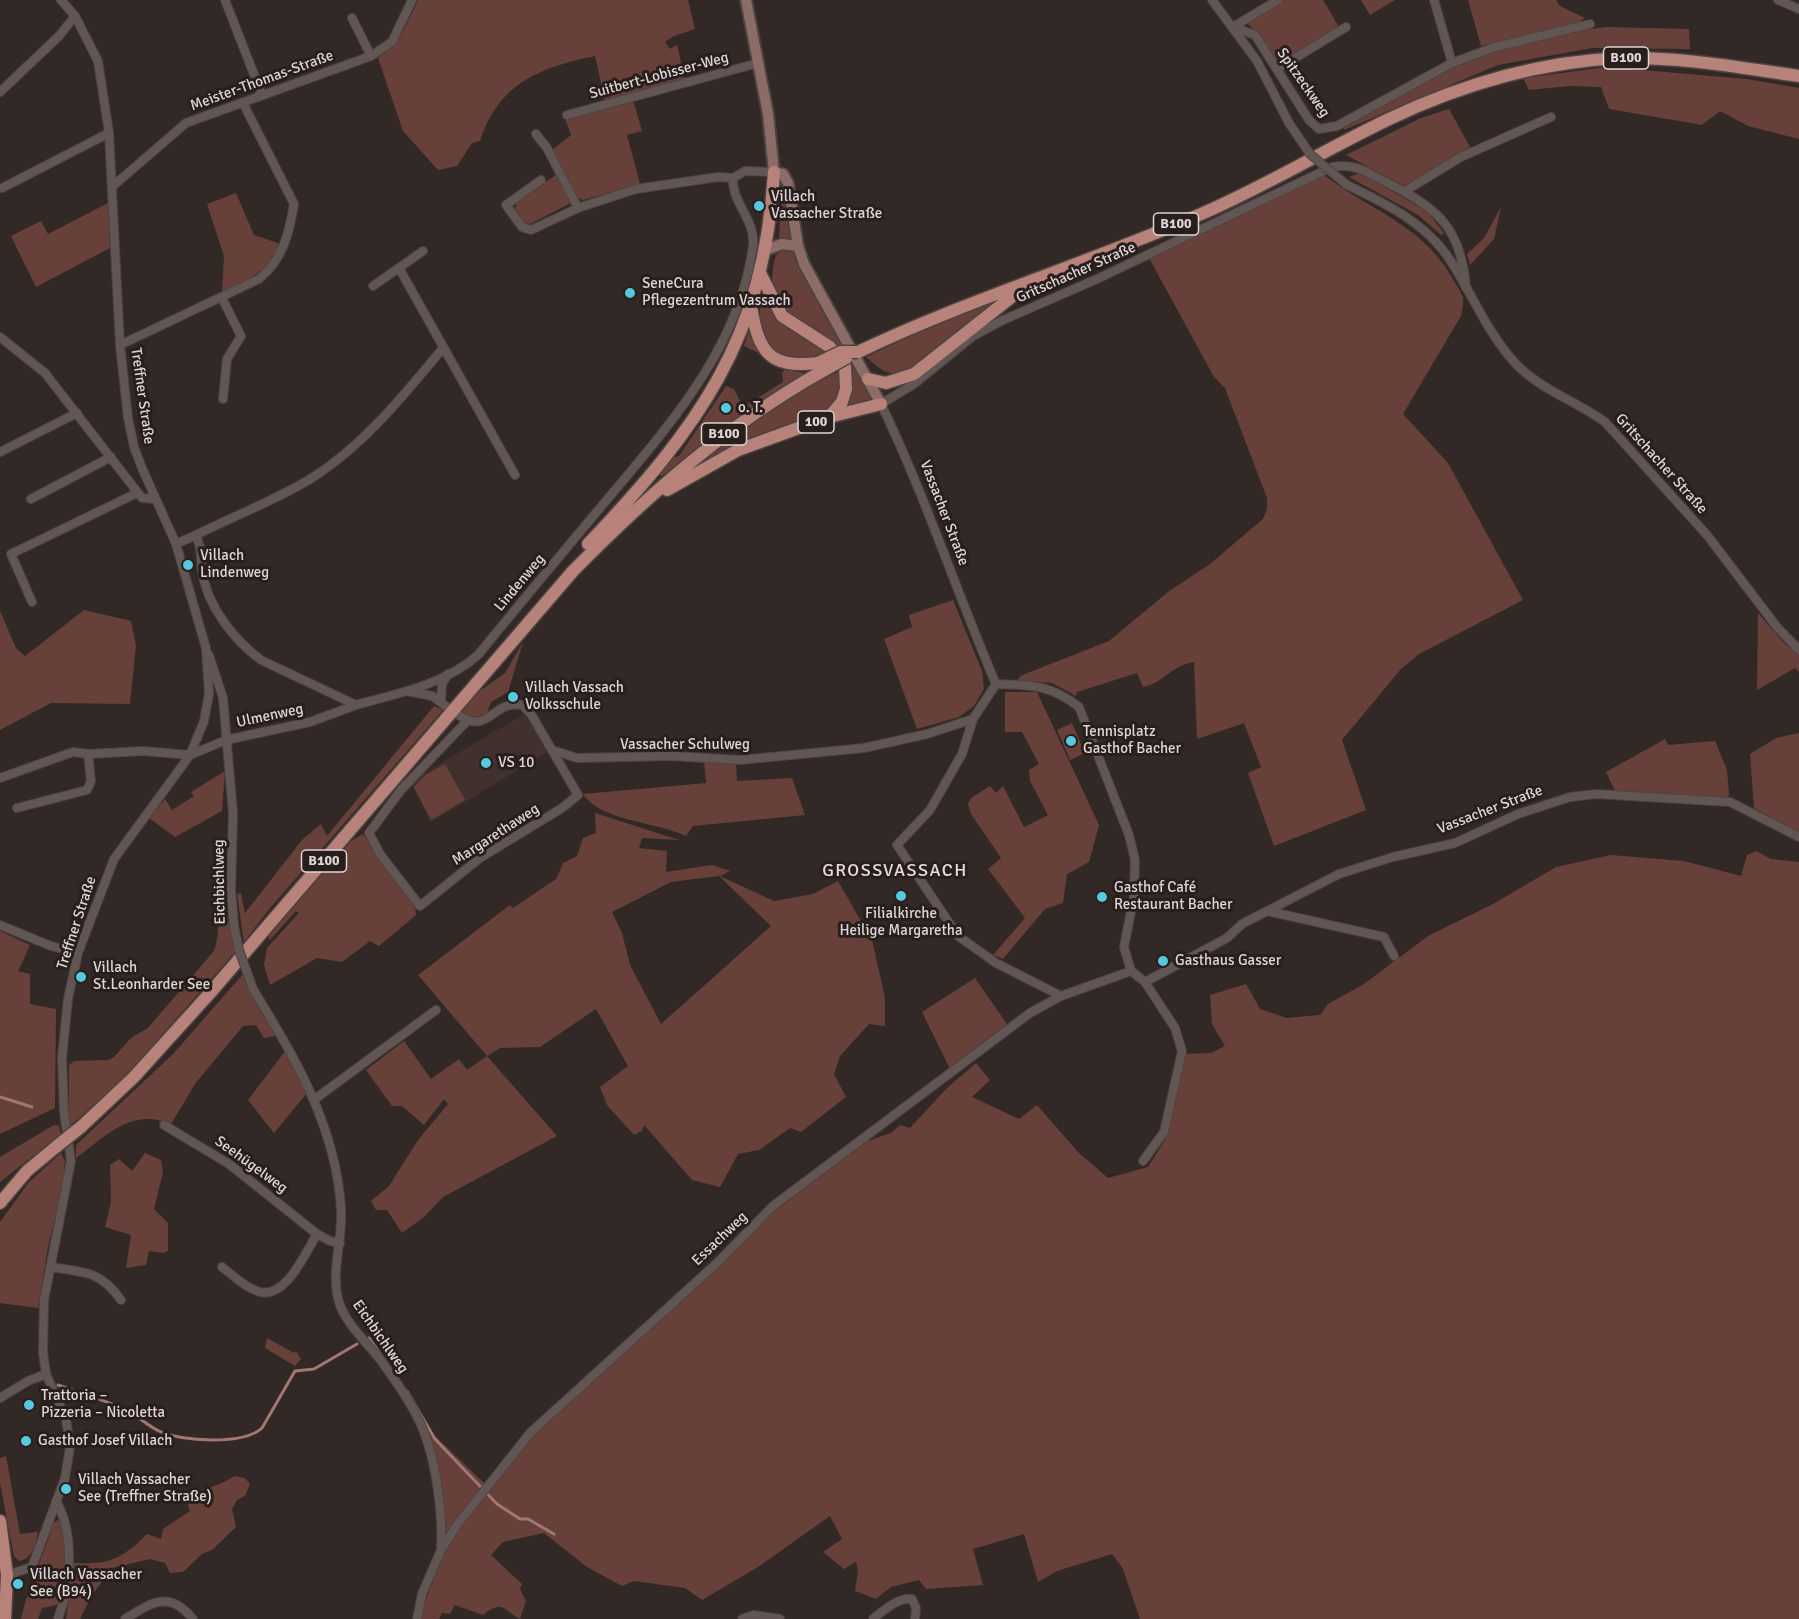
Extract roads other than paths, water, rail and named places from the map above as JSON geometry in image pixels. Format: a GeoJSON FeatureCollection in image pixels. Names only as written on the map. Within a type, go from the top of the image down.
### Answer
{"type":"FeatureCollection","features":[{"type":"Feature","properties":{"kind":"main road"},"geometry":{"type":"LineString","coordinates":[[573,571],[579,554],[661,462],[699,414],[719,381],[751,307],[766,250],[774,172],[768,114],[746,0]]}},
{"type":"Feature","properties":{"kind":"main road","name":"B100"},"geometry":{"type":"LineString","coordinates":[[0,1203],[27,1172],[81,1127],[134,1077],[210,993],[573,571],[636,507],[729,431],[841,352],[858,352],[1209,210],[1389,119],[1456,91],[1527,69],[1587,61],[1662,59],[1799,76]]}},
{"type":"Feature","properties":{"kind":"main road","name":"Vassacher Straße"},"geometry":{"type":"LineString","coordinates":[[774,172],[783,174],[788,183],[798,246],[811,280],[881,404]]}},
{"type":"Feature","properties":{"kind":"main road"},"geometry":{"type":"LineString","coordinates":[[766,250],[782,244],[798,246]]}},
{"type":"Feature","properties":{"kind":"main road","name":"100"},"geometry":{"type":"LineString","coordinates":[[760,273],[782,316],[830,347],[845,367],[846,389],[842,402],[829,417]]}},
{"type":"Feature","properties":{"kind":"main road"},"geometry":{"type":"LineString","coordinates":[[868,379],[886,383],[914,374],[1030,282]]}},
{"type":"Feature","properties":{"kind":"main road"},"geometry":{"type":"LineString","coordinates":[[751,307],[759,342],[766,353],[791,365],[819,367]]}},
{"type":"Feature","properties":{"kind":"main road","name":"100"},"geometry":{"type":"LineString","coordinates":[[636,507],[652,502],[675,483],[738,450],[829,417],[881,404]]}},
{"type":"Feature","properties":{"kind":"main road"},"geometry":{"type":"LineString","coordinates":[[0,1521],[7,1575],[5,1619]]}},
{"type":"Feature","properties":{"kind":"street"},"geometry":{"type":"LineString","coordinates":[[225,0],[262,95]]}},
{"type":"Feature","properties":{"kind":"street","name":"Meister-Thomas-Straße"},"geometry":{"type":"LineString","coordinates":[[113,186],[186,123],[371,56],[392,42],[412,0]]}},
{"type":"Feature","properties":{"kind":"street","name":"Gritschacher Straße"},"geometry":{"type":"LineString","coordinates":[[1212,0],[1257,61],[1289,123],[1315,159],[1347,185],[1388,204],[1416,224],[1449,258],[1483,321],[1516,364],[1542,386],[1586,408],[1605,422],[1707,535],[1777,627],[1799,650]]}},
{"type":"Feature","properties":{"kind":"street"},"geometry":{"type":"LineString","coordinates":[[1233,27],[1278,0]]}},
{"type":"Feature","properties":{"kind":"street"},"geometry":{"type":"LineString","coordinates":[[1434,0],[1452,63]]}},
{"type":"Feature","properties":{"kind":"street"},"geometry":{"type":"LineString","coordinates":[[1778,0],[1799,9]]}},
{"type":"Feature","properties":{"kind":"street","name":"Treffner Straße"},"geometry":{"type":"LineString","coordinates":[[7,1575],[32,1567],[65,1478],[70,1447],[66,1419],[46,1374],[43,1352],[44,1300],[71,1161],[64,1112],[62,1058],[67,1007],[78,953],[117,852],[190,755],[208,706],[207,648],[176,544],[134,447],[120,345],[109,133],[98,61],[75,16],[65,2]]}},
{"type":"Feature","properties":{"kind":"street"},"geometry":{"type":"LineString","coordinates":[[0,92],[59,36],[75,16]]}},
{"type":"Feature","properties":{"kind":"street"},"geometry":{"type":"LineString","coordinates":[[352,18],[371,56]]}},
{"type":"Feature","properties":{"kind":"street","name":"Spitzeckweg"},"geometry":{"type":"LineString","coordinates":[[1233,27],[1255,35],[1313,125],[1319,129],[1329,129],[1452,63],[1495,47],[1590,24]]}},
{"type":"Feature","properties":{"kind":"street"},"geometry":{"type":"LineString","coordinates":[[1277,69],[1346,27]]}},
{"type":"Feature","properties":{"kind":"street","name":"Suitbert-Lobisser-Weg"},"geometry":{"type":"LineString","coordinates":[[567,115],[758,63]]}},
{"type":"Feature","properties":{"kind":"street"},"geometry":{"type":"LineString","coordinates":[[120,345],[222,298],[259,279],[272,267],[290,230],[294,204],[243,103]]}},
{"type":"Feature","properties":{"kind":"street"},"geometry":{"type":"LineString","coordinates":[[1405,191],[1461,157],[1551,117]]}},
{"type":"Feature","properties":{"kind":"street"},"geometry":{"type":"LineString","coordinates":[[2,188],[109,133]]}},
{"type":"Feature","properties":{"kind":"street"},"geometry":{"type":"LineString","coordinates":[[536,134],[547,148],[578,207]]}},
{"type":"Feature","properties":{"kind":"street","name":"Gritschacher Straße"},"geometry":{"type":"LineString","coordinates":[[881,404],[914,384],[952,351],[992,326],[1332,167],[1346,165],[1360,167],[1405,191],[1437,213],[1447,225],[1464,260],[1466,288]]}},
{"type":"Feature","properties":{"kind":"street"},"geometry":{"type":"LineString","coordinates":[[541,180],[506,205],[522,227],[531,230],[578,207],[636,189],[718,177],[733,178],[745,171],[774,172]]}},
{"type":"Feature","properties":{"kind":"street","name":"Lindenweg"},"geometry":{"type":"LineString","coordinates":[[356,705],[405,691],[448,674],[463,667],[478,655],[692,397],[738,306],[753,249],[753,230],[732,186],[733,178]]}},
{"type":"Feature","properties":{"kind":"street"},"geometry":{"type":"LineString","coordinates":[[373,286],[423,251]]}},
{"type":"Feature","properties":{"kind":"street"},"geometry":{"type":"LineString","coordinates":[[399,268],[515,475]]}},
{"type":"Feature","properties":{"kind":"street"},"geometry":{"type":"LineString","coordinates":[[222,298],[241,336],[227,359],[224,399]]}},
{"type":"Feature","properties":{"kind":"street"},"geometry":{"type":"LineString","coordinates":[[0,337],[45,373],[142,498],[155,499]]}},
{"type":"Feature","properties":{"kind":"street"},"geometry":{"type":"LineString","coordinates":[[176,544],[311,478],[331,464],[393,408],[443,348]]}},
{"type":"Feature","properties":{"kind":"street","name":"Vassacher Straße"},"geometry":{"type":"LineString","coordinates":[[881,404],[910,464],[958,596],[996,684]]}},
{"type":"Feature","properties":{"kind":"street"},"geometry":{"type":"LineString","coordinates":[[0,452],[77,413]]}},
{"type":"Feature","properties":{"kind":"street"},"geometry":{"type":"LineString","coordinates":[[31,499],[111,457]]}},
{"type":"Feature","properties":{"kind":"street"},"geometry":{"type":"LineString","coordinates":[[32,602],[11,554],[137,492]]}},
{"type":"Feature","properties":{"kind":"street"},"geometry":{"type":"LineString","coordinates":[[196,535],[203,552],[202,570],[208,591],[235,638],[261,660],[356,705]]}},
{"type":"Feature","properties":{"kind":"street","name":"Eichbichlweg"},"geometry":{"type":"LineString","coordinates":[[207,648],[223,699],[233,813],[231,890],[234,926],[242,959],[254,989],[315,1099],[331,1143],[338,1177],[341,1210],[335,1282],[342,1311],[382,1362],[424,1430],[430,1449],[442,1528],[441,1550]]}},
{"type":"Feature","properties":{"kind":"street"},"geometry":{"type":"LineString","coordinates":[[405,691],[418,692],[444,704],[442,684],[448,674]]}},
{"type":"Feature","properties":{"kind":"street"},"geometry":{"type":"LineString","coordinates":[[1061,996],[996,963],[958,936],[897,845],[930,810],[962,754],[973,719],[996,684],[1043,686],[1064,695],[1078,706],[1130,835],[1135,860],[1134,896],[1124,947],[1131,971],[1145,982],[1175,1028],[1182,1051],[1164,1132],[1143,1161]]}},
{"type":"Feature","properties":{"kind":"street","name":"Ulmenweg"},"geometry":{"type":"LineString","coordinates":[[190,755],[226,740],[310,723],[356,705]]}},
{"type":"Feature","properties":{"kind":"street"},"geometry":{"type":"LineString","coordinates":[[457,714],[467,721],[482,722],[508,705],[522,705],[531,714],[555,752]]}},
{"type":"Feature","properties":{"kind":"street","name":"Vassacher Schulweg"},"geometry":{"type":"LineString","coordinates":[[555,752],[577,758],[672,756],[740,760],[864,748],[927,734],[973,719]]}},
{"type":"Feature","properties":{"kind":"street","name":"Margarethaweg"},"geometry":{"type":"LineString","coordinates":[[467,721],[460,732],[409,781],[369,833],[380,854],[420,906],[480,858],[562,808],[578,795],[555,752]]}},
{"type":"Feature","properties":{"kind":"street"},"geometry":{"type":"LineString","coordinates":[[0,778],[73,752],[88,754],[136,751],[190,755]]}},
{"type":"Feature","properties":{"kind":"street"},"geometry":{"type":"LineString","coordinates":[[17,808],[87,790],[91,782],[88,754]]}},
{"type":"Feature","properties":{"kind":"street","name":"Vassacher Straße"},"geometry":{"type":"LineString","coordinates":[[1145,982],[1227,938],[1242,924],[1339,874],[1393,856],[1455,843],[1518,814],[1570,796],[1606,794],[1730,802],[1799,837]]}},
{"type":"Feature","properties":{"kind":"street"},"geometry":{"type":"LineString","coordinates":[[1267,911],[1384,937],[1394,956]]}},
{"type":"Feature","properties":{"kind":"street"},"geometry":{"type":"LineString","coordinates":[[0,925],[51,946],[78,953]]}},
{"type":"Feature","properties":{"kind":"street","name":"Essachweg"},"geometry":{"type":"LineString","coordinates":[[417,1619],[422,1594],[441,1550],[457,1525],[530,1433],[717,1263],[773,1206],[893,1115],[944,1080],[993,1039],[1061,996],[1131,971]]}},
{"type":"Feature","properties":{"kind":"street"},"geometry":{"type":"LineString","coordinates":[[315,1099],[436,1010]]}},
{"type":"Feature","properties":{"kind":"street","name":"Seehügelweg"},"geometry":{"type":"LineString","coordinates":[[164,1125],[229,1164],[317,1234],[340,1243]]}},
{"type":"Feature","properties":{"kind":"street"},"geometry":{"type":"LineString","coordinates":[[222,1267],[254,1290],[271,1293],[289,1278],[317,1234]]}},
{"type":"Feature","properties":{"kind":"street"},"geometry":{"type":"LineString","coordinates":[[50,1267],[94,1274],[112,1287],[121,1300]]}},
{"type":"Feature","properties":{"kind":"street"},"geometry":{"type":"LineString","coordinates":[[0,1398],[28,1381],[46,1374]]}},
{"type":"Feature","properties":{"kind":"street"},"geometry":{"type":"LineString","coordinates":[[56,1501],[65,1516],[69,1546],[65,1601],[58,1619]]}},
{"type":"Feature","properties":{"kind":"street"},"geometry":{"type":"LineString","coordinates":[[873,1619],[887,1608],[907,1598],[912,1599],[915,1604],[915,1619]]}},
{"type":"Feature","properties":{"kind":"street"},"geometry":{"type":"LineString","coordinates":[[124,1619],[155,1601],[170,1602],[193,1619]]}},
{"type":"Feature","properties":{"kind":"street"},"geometry":{"type":"LineString","coordinates":[[742,1619],[754,1615],[780,1619]]}},
{"type":"Feature","properties":{"kind":"waterway"},"geometry":{"type":"LineString","coordinates":[[0,1097],[32,1107]]}},
{"type":"Feature","properties":{"kind":"waterway"},"geometry":{"type":"LineString","coordinates":[[369,1338],[401,1383]]}},
{"type":"Feature","properties":{"kind":"waterway"},"geometry":{"type":"LineString","coordinates":[[58,1385],[120,1407],[169,1435],[182,1438],[227,1439],[241,1437],[262,1428],[295,1371],[314,1369],[357,1344]]}},
{"type":"Feature","properties":{"kind":"waterway"},"geometry":{"type":"LineString","coordinates":[[407,1391],[435,1439],[497,1504],[520,1519],[528,1519],[554,1534]]}},
{"type":"Feature","properties":{"kind":"place","name":"Villach Vassacher Straße"},"geometry":{"type":"Point","coordinates":[759,206]}},
{"type":"Feature","properties":{"kind":"place","name":"SeneCura Pflegezentrum Vassach"},"geometry":{"type":"Point","coordinates":[630,293]}},
{"type":"Feature","properties":{"kind":"place","name":"o. T."},"geometry":{"type":"Point","coordinates":[726,408]}},
{"type":"Feature","properties":{"kind":"place","name":"Villach Lindenweg"},"geometry":{"type":"Point","coordinates":[188,565]}},
{"type":"Feature","properties":{"kind":"place","name":"Villach Vassach Volksschule"},"geometry":{"type":"Point","coordinates":[513,697]}},
{"type":"Feature","properties":{"kind":"place","name":"Tennisplatz Gasthof Bacher"},"geometry":{"type":"Point","coordinates":[1071,741]}},
{"type":"Feature","properties":{"kind":"place","name":"VS 10"},"geometry":{"type":"Point","coordinates":[486,763]}},
{"type":"Feature","properties":{"kind":"place","name":"Filialkirche Heilige Margaretha"},"geometry":{"type":"Point","coordinates":[901,896]}},
{"type":"Feature","properties":{"kind":"place","name":"Gasthof Café Restaurant Bacher"},"geometry":{"type":"Point","coordinates":[1102,897]}},
{"type":"Feature","properties":{"kind":"place","name":"Gasthaus Gasser"},"geometry":{"type":"Point","coordinates":[1163,961]}},
{"type":"Feature","properties":{"kind":"place","name":"Villach St.Leonharder See"},"geometry":{"type":"Point","coordinates":[81,977]}},
{"type":"Feature","properties":{"kind":"place","name":"Trattoria – Pizzeria – Nicoletta"},"geometry":{"type":"Point","coordinates":[29,1405]}},
{"type":"Feature","properties":{"kind":"place","name":"Gasthof Josef Villach"},"geometry":{"type":"Point","coordinates":[26,1441]}},
{"type":"Feature","properties":{"kind":"place","name":"Villach Vassacher See (Treffner Straße)"},"geometry":{"type":"Point","coordinates":[66,1489]}},
{"type":"Feature","properties":{"kind":"place","name":"Villach Vassacher See (B94)"},"geometry":{"type":"Point","coordinates":[18,1584]}},
{"type":"Feature","properties":{"kind":"district","name":"GROSSVASSACH"},"geometry":{"type":"Point","coordinates":[895,871]}}]}
